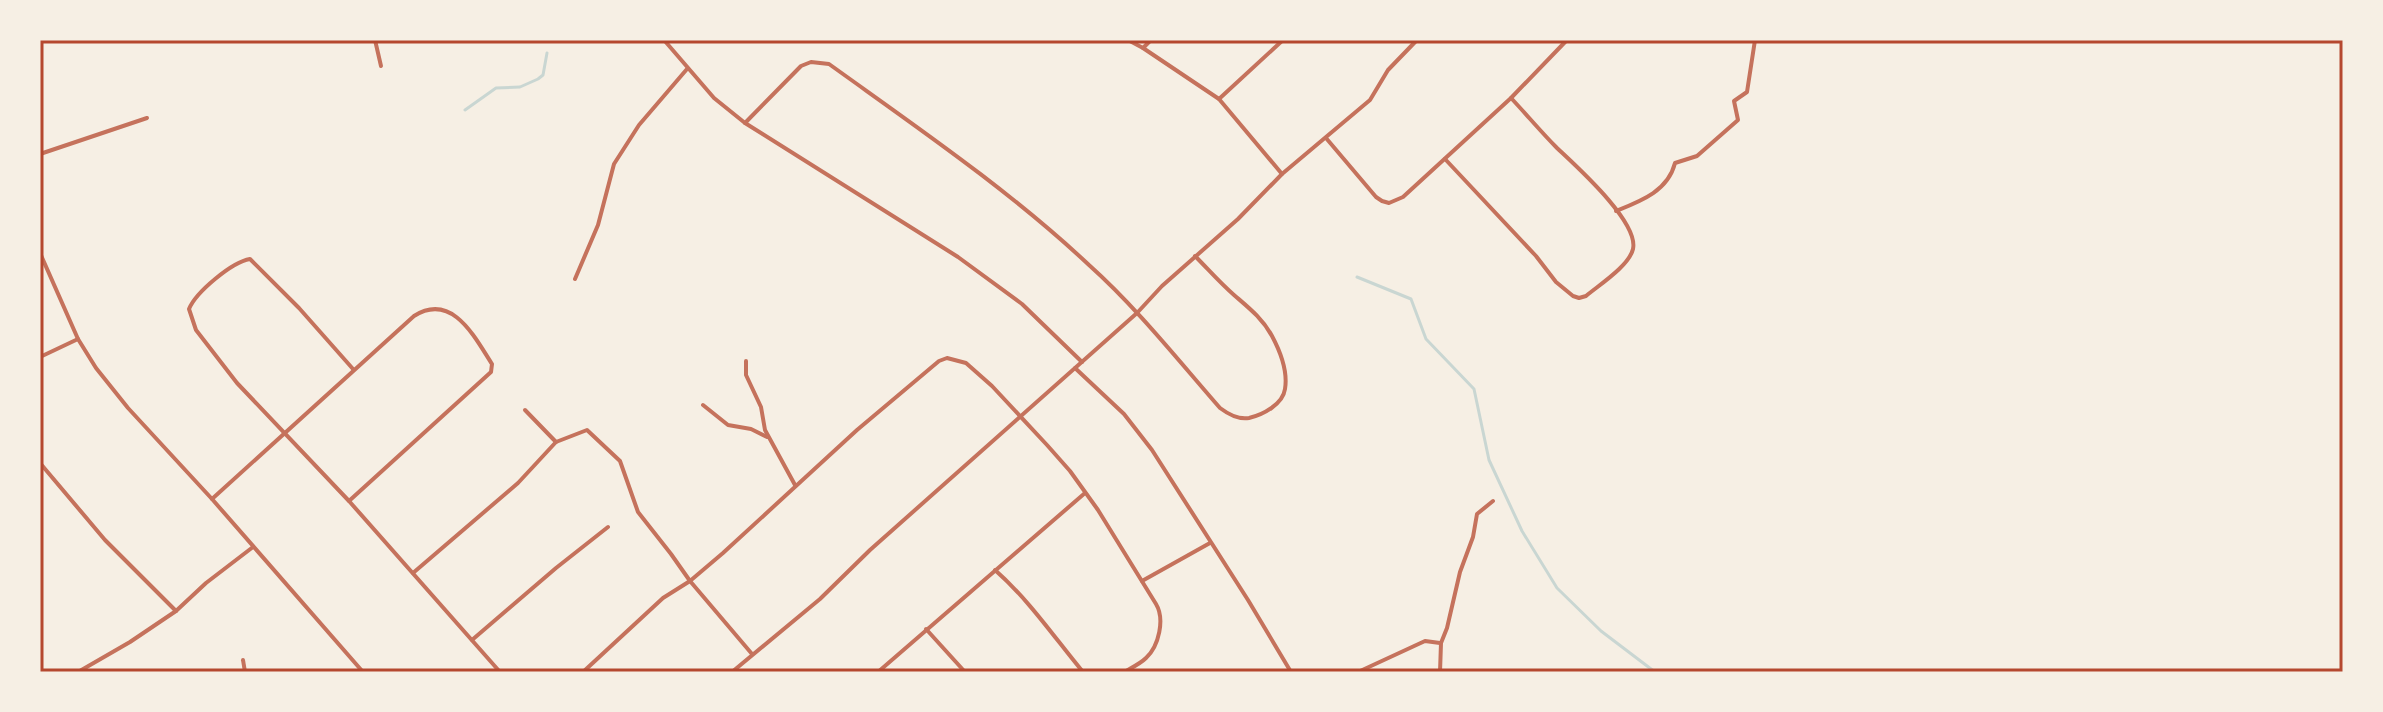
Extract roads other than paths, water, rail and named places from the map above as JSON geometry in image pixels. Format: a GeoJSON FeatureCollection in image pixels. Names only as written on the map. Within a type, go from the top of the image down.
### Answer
{"type":"FeatureCollection","features":[{"type":"Feature","properties":{"kind":"street"},"geometry":{"type":"LineString","coordinates":[[375,40],[381,66]]}},
{"type":"Feature","properties":{"kind":"street"},"geometry":{"type":"LineString","coordinates":[[664,40],[714,98],[745,123],[958,257],[1022,304],[1082,362]]}},
{"type":"Feature","properties":{"kind":"street"},"geometry":{"type":"LineString","coordinates":[[1128,40],[1219,99],[1282,174]]}},
{"type":"Feature","properties":{"kind":"street"},"geometry":{"type":"LineString","coordinates":[[1143,48],[1151,40]]}},
{"type":"Feature","properties":{"kind":"street"},"geometry":{"type":"LineString","coordinates":[[1219,99],[1283,40]]}},
{"type":"Feature","properties":{"kind":"street"},"geometry":{"type":"LineString","coordinates":[[732,672],[820,599],[870,550],[1137,313],[1282,174],[1370,100],[1388,70],[1417,40]]}},
{"type":"Feature","properties":{"kind":"street"},"geometry":{"type":"LineString","coordinates":[[1326,138],[1382,201],[1389,203],[1403,197],[1445,159],[1511,98],[1567,40]]}},
{"type":"Feature","properties":{"kind":"street"},"geometry":{"type":"LineString","coordinates":[[1616,211],[1643,200],[1659,189],[1672,175],[1675,163],[1697,156],[1738,120],[1734,101],[1747,92],[1755,40]]}},
{"type":"Feature","properties":{"kind":"street"},"geometry":{"type":"LineString","coordinates":[[745,123],[801,66],[811,62],[829,64],[1017,201],[1091,266],[1137,313],[1220,408],[1228,414],[1248,418],[1268,411],[1281,400],[1285,391],[1285,376],[1271,334],[1254,311],[1195,256]]}},
{"type":"Feature","properties":{"kind":"street"},"geometry":{"type":"LineString","coordinates":[[575,279],[598,225],[614,164],[639,125],[687,69]]}},
{"type":"Feature","properties":{"kind":"street"},"geometry":{"type":"LineString","coordinates":[[1445,159],[1536,256],[1556,282],[1573,296],[1586,296],[1609,277],[1630,256],[1633,237],[1583,172],[1511,98]]}},
{"type":"Feature","properties":{"kind":"street"},"geometry":{"type":"LineString","coordinates":[[40,154],[147,118]]}},
{"type":"Feature","properties":{"kind":"street"},"geometry":{"type":"LineString","coordinates":[[40,253],[78,339],[96,368],[363,672]]}},
{"type":"Feature","properties":{"kind":"street"},"geometry":{"type":"LineString","coordinates":[[353,369],[250,259],[242,261],[193,299],[189,309],[196,330],[237,383],[349,501],[500,672]]}},
{"type":"Feature","properties":{"kind":"street"},"geometry":{"type":"LineString","coordinates":[[212,499],[414,316],[439,308],[456,316],[492,364],[491,372],[349,501]]}},
{"type":"Feature","properties":{"kind":"street"},"geometry":{"type":"LineString","coordinates":[[40,357],[78,339]]}},
{"type":"Feature","properties":{"kind":"street"},"geometry":{"type":"LineString","coordinates":[[583,672],[663,598],[690,581],[723,553],[857,430],[939,361],[947,358],[966,363],[992,386],[1070,471],[1160,610],[1162,621],[1148,657],[1124,672]]}},
{"type":"Feature","properties":{"kind":"street"},"geometry":{"type":"LineString","coordinates":[[746,361],[746,375],[761,407],[765,430],[795,485]]}},
{"type":"Feature","properties":{"kind":"street"},"geometry":{"type":"LineString","coordinates":[[1075,368],[1124,414],[1152,450],[1291,672]]}},
{"type":"Feature","properties":{"kind":"street"},"geometry":{"type":"LineString","coordinates":[[703,405],[728,425],[751,429],[769,438]]}},
{"type":"Feature","properties":{"kind":"street"},"geometry":{"type":"LineString","coordinates":[[525,410],[556,442]]}},
{"type":"Feature","properties":{"kind":"street"},"geometry":{"type":"LineString","coordinates":[[413,573],[518,483],[556,442],[587,430],[620,461],[638,512],[690,581],[753,654]]}},
{"type":"Feature","properties":{"kind":"street"},"geometry":{"type":"LineString","coordinates":[[40,463],[105,540],[176,611]]}},
{"type":"Feature","properties":{"kind":"street"},"geometry":{"type":"LineString","coordinates":[[878,672],[1085,493]]}},
{"type":"Feature","properties":{"kind":"street"},"geometry":{"type":"LineString","coordinates":[[1440,672],[1441,643],[1477,514],[1493,501]]}},
{"type":"Feature","properties":{"kind":"street"},"geometry":{"type":"LineString","coordinates":[[472,640],[608,527]]}},
{"type":"Feature","properties":{"kind":"street"},"geometry":{"type":"LineString","coordinates":[[1142,581],[1210,543]]}},
{"type":"Feature","properties":{"kind":"street"},"geometry":{"type":"LineString","coordinates":[[78,672],[176,611],[253,547]]}},
{"type":"Feature","properties":{"kind":"street"},"geometry":{"type":"LineString","coordinates":[[995,570],[1025,599],[1083,672]]}},
{"type":"Feature","properties":{"kind":"street"},"geometry":{"type":"LineString","coordinates":[[926,629],[965,672]]}},
{"type":"Feature","properties":{"kind":"street"},"geometry":{"type":"LineString","coordinates":[[1358,672],[1425,641],[1441,643]]}},
{"type":"Feature","properties":{"kind":"street"},"geometry":{"type":"LineString","coordinates":[[243,660],[245,672]]}},
{"type":"Feature","properties":{"kind":"waterway"},"geometry":{"type":"LineString","coordinates":[[465,110],[496,88],[520,87],[538,79],[543,75],[547,53]]}},
{"type":"Feature","properties":{"kind":"waterway"},"geometry":{"type":"LineString","coordinates":[[1357,277],[1411,299],[1426,339],[1474,389],[1489,460],[1522,531],[1557,588],[1601,631],[1655,672]]}}]}
